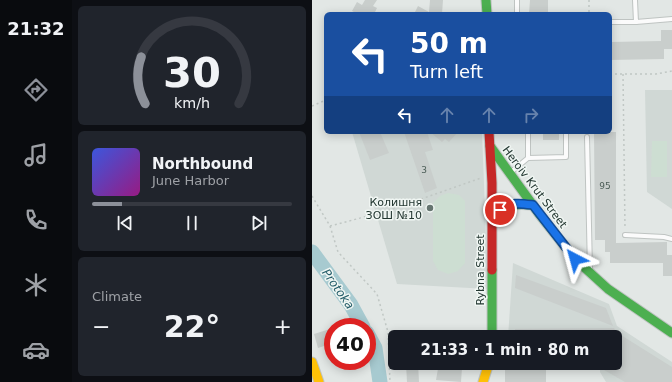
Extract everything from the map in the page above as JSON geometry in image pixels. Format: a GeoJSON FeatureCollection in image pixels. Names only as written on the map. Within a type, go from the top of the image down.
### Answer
{"type":"FeatureCollection","features":[{"type":"Feature","properties":{"kind":"street"},"geometry":{"type":"LineString","coordinates":[[486,0],[487,12]]}},
{"type":"Feature","properties":{"kind":"street","name":"Rybna Street"},"geometry":{"type":"LineString","coordinates":[[489,134],[492,174],[492,330]]}},
{"type":"Feature","properties":{"kind":"street","name":"Heroiv Krut Street"},"geometry":{"type":"LineString","coordinates":[[490,146],[575,259],[608,288],[672,333]]}},
{"type":"Feature","properties":{"kind":"street"},"geometry":{"type":"LineString","coordinates":[[492,223],[500,210],[509,204],[518,203],[533,205]]}},
{"type":"Feature","properties":{"kind":"street"},"geometry":{"type":"LineString","coordinates":[[312,362],[319,382]]}},
{"type":"Feature","properties":{"kind":"street"},"geometry":{"type":"LineString","coordinates":[[483,382],[487,370]]}},
{"type":"Feature","properties":{"kind":"lane"},"geometry":{"type":"LineString","coordinates":[[517,0],[517,12]]}},
{"type":"Feature","properties":{"kind":"lane"},"geometry":{"type":"LineString","coordinates":[[635,0],[636,22]]}},
{"type":"Feature","properties":{"kind":"lane"},"geometry":{"type":"LineString","coordinates":[[612,22],[672,20]]}},
{"type":"Feature","properties":{"kind":"lane"},"geometry":{"type":"LineString","coordinates":[[528,134],[528,158]]}},
{"type":"Feature","properties":{"kind":"lane"},"geometry":{"type":"LineString","coordinates":[[509,173],[528,158],[566,157],[566,134]]}},
{"type":"Feature","properties":{"kind":"lane"},"geometry":{"type":"LineString","coordinates":[[587,137],[590,272]]}},
{"type":"Feature","properties":{"kind":"lane"},"geometry":{"type":"LineString","coordinates":[[625,235],[664,237],[672,239]]}},
{"type":"Feature","properties":{"kind":"path"},"geometry":{"type":"LineString","coordinates":[[589,0],[589,12]]}},
{"type":"Feature","properties":{"kind":"path"},"geometry":{"type":"LineString","coordinates":[[612,74],[656,74],[672,71]]}},
{"type":"Feature","properties":{"kind":"path"},"geometry":{"type":"LineString","coordinates":[[623,74],[625,235]]}},
{"type":"Feature","properties":{"kind":"path"},"geometry":{"type":"LineString","coordinates":[[312,106],[324,101]]}},
{"type":"Feature","properties":{"kind":"path"},"geometry":{"type":"LineString","coordinates":[[330,226],[387,210],[441,190],[492,174]]}},
{"type":"Feature","properties":{"kind":"path"},"geometry":{"type":"LineString","coordinates":[[312,196],[330,226],[338,252],[377,294],[388,332],[390,382]]}},
{"type":"Feature","properties":{"kind":"shaded area"},"geometry":{"type":"Polygon","coordinates":[[[645,90],[672,90],[672,209],[647,192],[645,90]]]}},
{"type":"Feature","properties":{"kind":"shaded area","name":"Колишня ЗОШ №10"},"geometry":{"type":"Polygon","coordinates":[[[353,134],[482,134],[488,289],[397,284],[353,134]]]}},
{"type":"Feature","properties":{"kind":"shaded area"},"geometry":{"type":"Polygon","coordinates":[[[513,263],[609,304],[617,326],[672,362],[672,382],[606,382],[600,370],[622,370],[622,330],[508,330],[513,263]]]}},
{"type":"Feature","properties":{"kind":"green space"},"geometry":{"type":"Polygon","coordinates":[[[652,141],[667,141],[667,177],[651,177],[652,141]]]}},
{"type":"Feature","properties":{"kind":"green space"},"geometry":{"type":"Polygon","coordinates":[[[448,193],[459,195],[465,201],[465,263],[458,271],[448,274],[438,270],[433,261],[433,203],[440,196],[448,193]]]}},
{"type":"Feature","properties":{"kind":"building"},"geometry":{"type":"Polygon","coordinates":[[[365,0],[377,0],[373,6],[377,8],[375,12],[352,11],[357,2],[362,5],[365,0]]]}},
{"type":"Feature","properties":{"kind":"building"},"geometry":{"type":"Polygon","coordinates":[[[430,0],[443,0],[442,12],[429,12],[430,0]]]}},
{"type":"Feature","properties":{"kind":"building"},"geometry":{"type":"Polygon","coordinates":[[[530,0],[548,0],[548,12],[529,12],[530,0]]]}},
{"type":"Feature","properties":{"kind":"building"},"geometry":{"type":"Polygon","coordinates":[[[418,6],[429,12],[415,12],[418,6]]]}},
{"type":"Feature","properties":{"kind":"building"},"geometry":{"type":"Polygon","coordinates":[[[661,30],[672,30],[672,49],[664,49],[664,59],[612,60],[612,42],[661,41],[661,30]]]}},
{"type":"Feature","properties":{"kind":"building"},"geometry":{"type":"Polygon","coordinates":[[[612,132],[616,132],[616,243],[667,242],[667,255],[672,255],[672,276],[663,276],[663,263],[610,263],[610,252],[605,252],[605,240],[595,240],[594,134],[612,134],[612,132]]]}},
{"type":"Feature","properties":{"kind":"building"},"geometry":{"type":"Polygon","coordinates":[[[360,134],[381,134],[389,153],[370,160],[360,134]]]}},
{"type":"Feature","properties":{"kind":"building"},"geometry":{"type":"Polygon","coordinates":[[[405,134],[428,134],[433,150],[425,152],[437,188],[425,193],[405,134]]]}},
{"type":"Feature","properties":{"kind":"building"},"geometry":{"type":"Polygon","coordinates":[[[432,134],[456,134],[449,142],[445,139],[442,142],[432,134]]]}},
{"type":"Feature","properties":{"kind":"building"},"geometry":{"type":"Polygon","coordinates":[[[543,134],[559,134],[559,140],[543,140],[543,134]]]}},
{"type":"Feature","properties":{"kind":"building"},"geometry":{"type":"Polygon","coordinates":[[[516,275],[606,308],[613,326],[515,288],[516,275]]]}},
{"type":"Feature","properties":{"kind":"building"},"geometry":{"type":"Polygon","coordinates":[[[614,328],[615,330],[515,330],[614,328]]]}},
{"type":"Feature","properties":{"kind":"building"},"geometry":{"type":"Polygon","coordinates":[[[324,331],[324,346],[318,348],[314,334],[324,331]]]}},
{"type":"Feature","properties":{"kind":"building"},"geometry":{"type":"Polygon","coordinates":[[[622,336],[672,367],[672,382],[625,382],[604,370],[622,370],[622,336]]]}},
{"type":"Feature","properties":{"kind":"building"},"geometry":{"type":"Polygon","coordinates":[[[406,370],[418,370],[419,382],[407,382],[406,370]]]}},
{"type":"Feature","properties":{"kind":"building"},"geometry":{"type":"Polygon","coordinates":[[[438,370],[462,370],[461,382],[436,380],[438,370]]]}},
{"type":"Feature","properties":{"kind":"building"},"geometry":{"type":"Polygon","coordinates":[[[505,370],[546,370],[546,382],[505,382],[505,370]]]}},
{"type":"Feature","properties":{"kind":"waterway","name":"Protoka"},"geometry":{"type":"LineString","coordinates":[[312,252],[351,305],[358,318]]}},
{"type":"Feature","properties":{"kind":"waterway","name":"Protoka"},"geometry":{"type":"LineString","coordinates":[[376,355],[380,382]]}},
{"type":"Feature","properties":{"kind":"traffic: fast"},"geometry":{"type":"LineString","coordinates":[[486,0],[487,12]]}},
{"type":"Feature","properties":{"kind":"traffic: fast"},"geometry":{"type":"LineString","coordinates":[[490,146],[540,215],[575,259],[608,289],[672,333]]}},
{"type":"Feature","properties":{"kind":"traffic: fast"},"geometry":{"type":"LineString","coordinates":[[493,223],[501,212],[509,206],[519,204],[533,205]]}},
{"type":"Feature","properties":{"kind":"traffic: fast"},"geometry":{"type":"LineString","coordinates":[[492,270],[492,330]]}},
{"type":"Feature","properties":{"kind":"traffic: slow"},"geometry":{"type":"LineString","coordinates":[[312,362],[319,382]]}},
{"type":"Feature","properties":{"kind":"traffic: slow"},"geometry":{"type":"LineString","coordinates":[[483,382],[487,370]]}},
{"type":"Feature","properties":{"kind":"traffic: jam"},"geometry":{"type":"LineString","coordinates":[[489,134],[492,183],[492,270]]}},
{"type":"Feature","properties":{"kind":"place","name":"Колишня ЗОШ №10"},"geometry":{"type":"Point","coordinates":[430,208]}},
{"type":"Feature","properties":{"kind":"route"},"geometry":{"type":"LineString","coordinates":[[500,210],[509,204],[518,203],[533,205],[575,259]]}}]}
